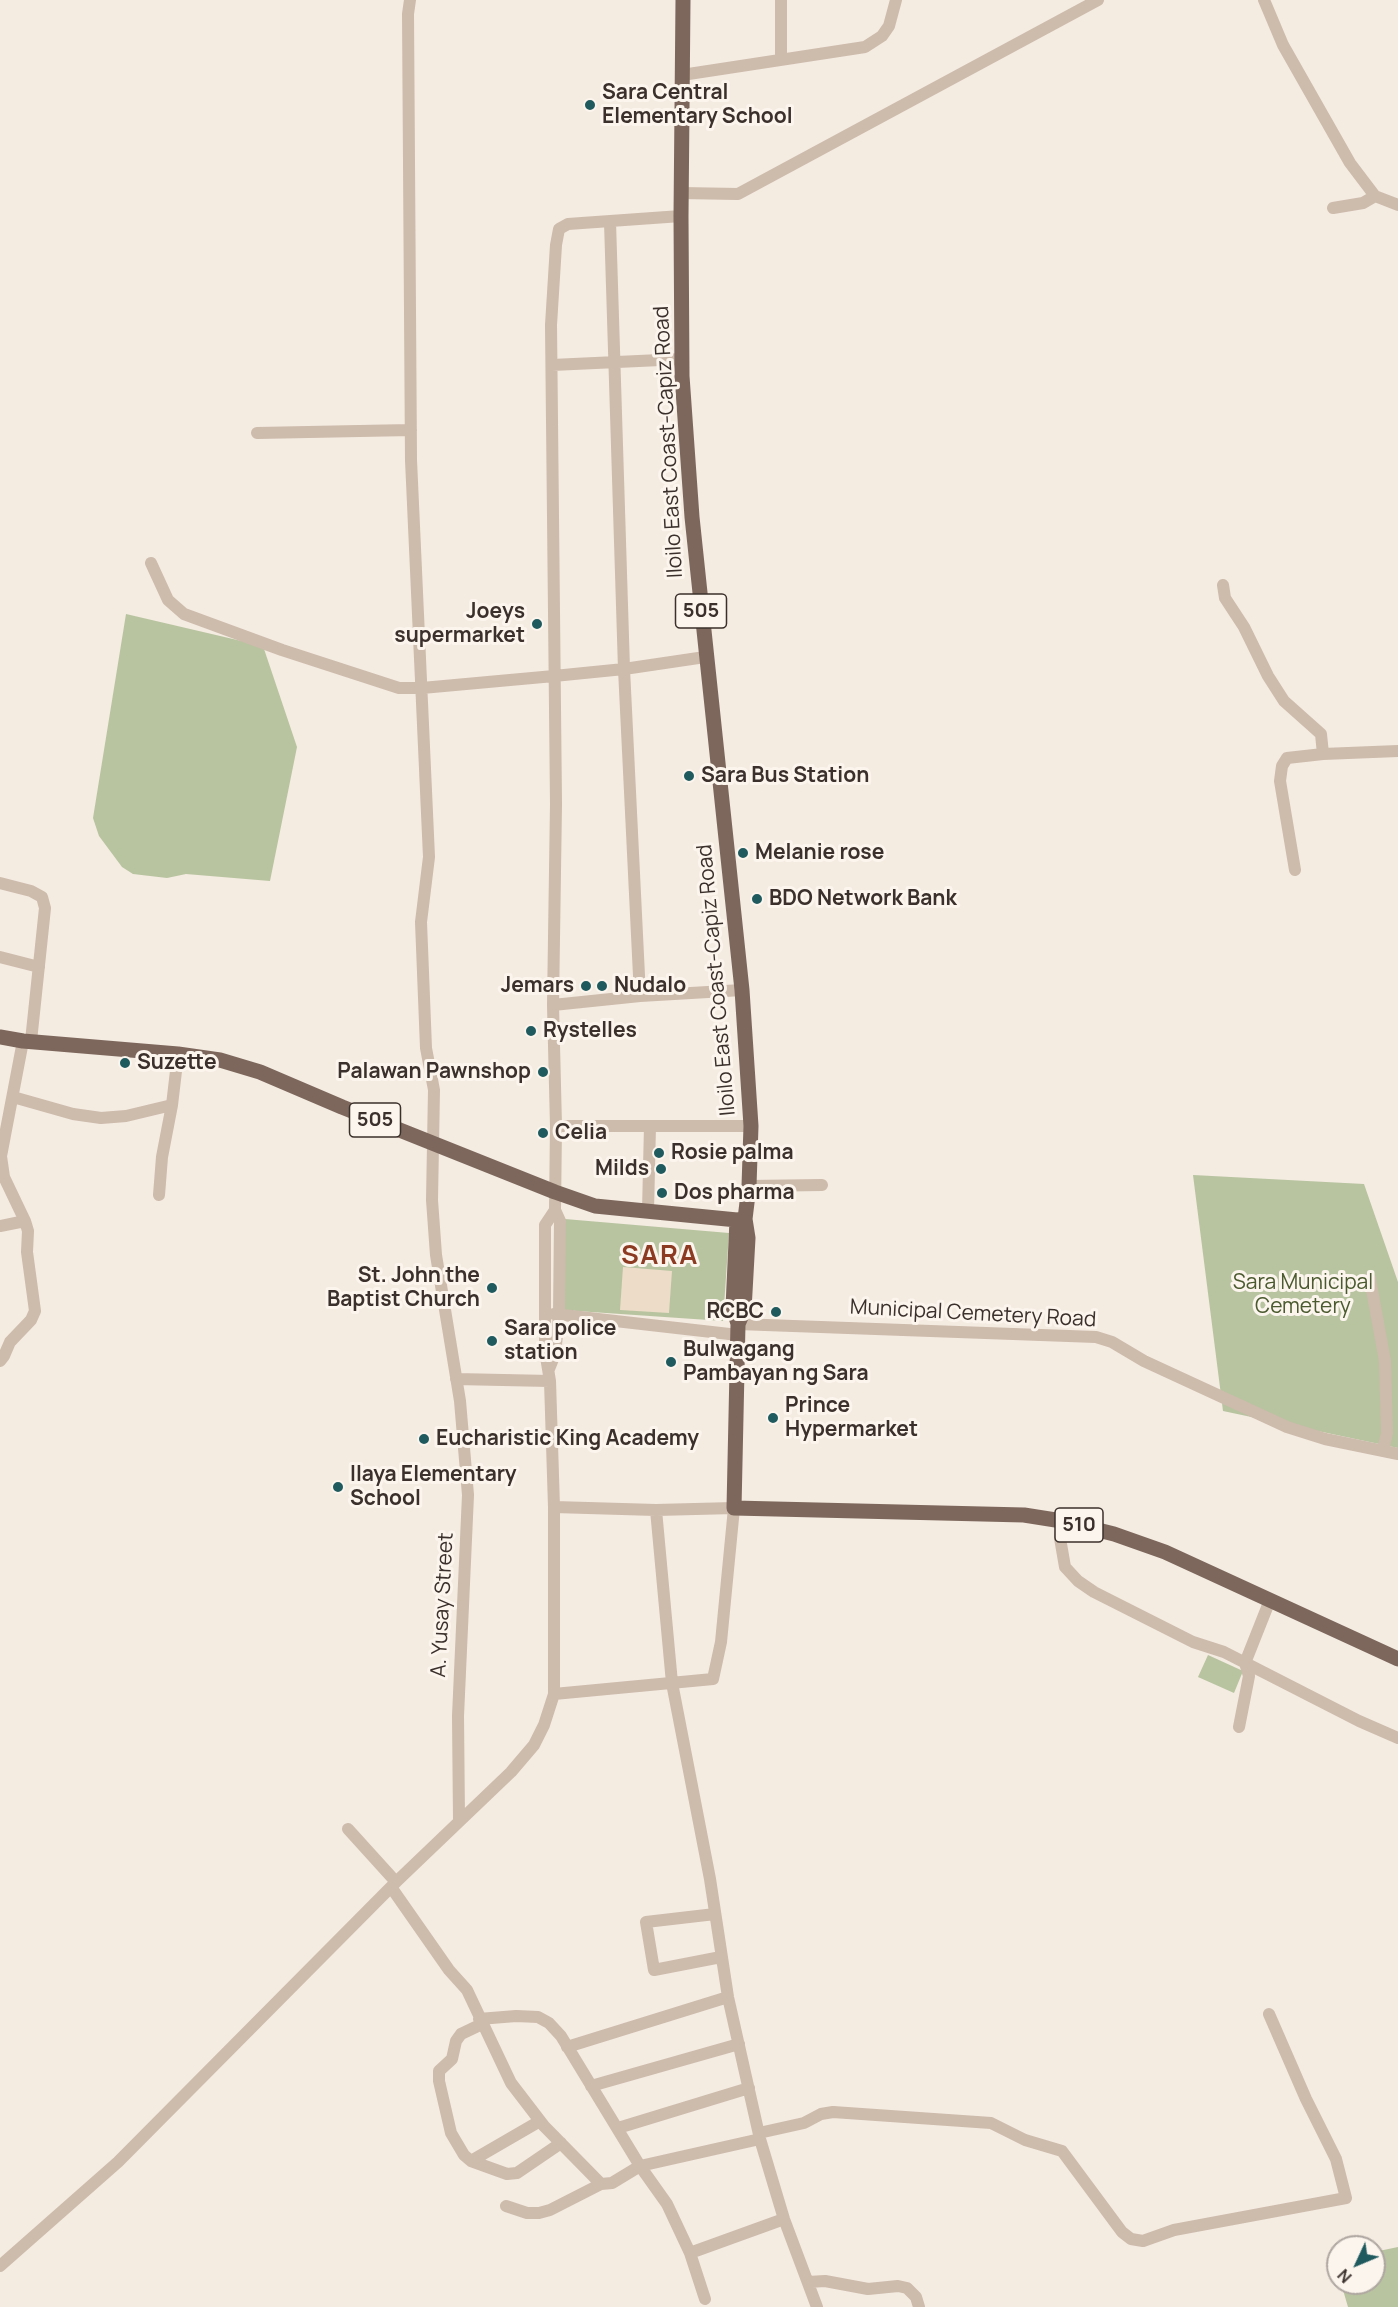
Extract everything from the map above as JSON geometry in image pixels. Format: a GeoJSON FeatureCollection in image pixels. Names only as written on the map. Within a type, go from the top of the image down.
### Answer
{"type":"FeatureCollection","features":[{"type":"Feature","properties":{"kind":"main road","name":"Iloilo East Coast-Capiz Road"},"geometry":{"type":"LineString","coordinates":[[683,0],[682,359],[692,517],[742,990],[751,1126],[749,1186],[741,1220],[748,1238],[744,1310],[738,1329],[734,1508]]}},
{"type":"Feature","properties":{"kind":"main road","name":"505"},"geometry":{"type":"LineString","coordinates":[[0,1037],[220,1060],[260,1072],[555,1192],[595,1206],[741,1220]]}},
{"type":"Feature","properties":{"kind":"main road","name":"510"},"geometry":{"type":"LineString","coordinates":[[734,1508],[1024,1515],[1062,1521],[1114,1533],[1165,1552],[1398,1659]]}},
{"type":"Feature","properties":{"kind":"street","name":"A. Yusay Street"},"geometry":{"type":"LineString","coordinates":[[410,0],[408,14],[411,430],[429,857],[421,922],[426,1048],[434,1090],[432,1200],[436,1255],[456,1379],[468,1495],[458,1716],[459,1820]]}},
{"type":"Feature","properties":{"kind":"street"},"geometry":{"type":"LineString","coordinates":[[781,0],[781,60]]}},
{"type":"Feature","properties":{"kind":"street"},"geometry":{"type":"LineString","coordinates":[[682,75],[865,47],[882,36],[889,27],[896,0]]}},
{"type":"Feature","properties":{"kind":"street"},"geometry":{"type":"LineString","coordinates":[[681,193],[738,194],[1098,0]]}},
{"type":"Feature","properties":{"kind":"street"},"geometry":{"type":"LineString","coordinates":[[1264,0],[1283,45],[1350,164],[1375,196],[1398,205]]}},
{"type":"Feature","properties":{"kind":"street"},"geometry":{"type":"LineString","coordinates":[[1333,208],[1362,203],[1375,196]]}},
{"type":"Feature","properties":{"kind":"street"},"geometry":{"type":"LineString","coordinates":[[549,1375],[555,1354],[560,1316],[560,1221],[555,1210],[556,1126],[553,1005],[556,804],[551,325],[556,244],[559,229],[568,224],[681,216]]}},
{"type":"Feature","properties":{"kind":"street"},"geometry":{"type":"LineString","coordinates":[[610,222],[624,669],[639,996]]}},
{"type":"Feature","properties":{"kind":"street"},"geometry":{"type":"LineString","coordinates":[[552,365],[682,359]]}},
{"type":"Feature","properties":{"kind":"street"},"geometry":{"type":"LineString","coordinates":[[257,433],[411,430]]}},
{"type":"Feature","properties":{"kind":"street"},"geometry":{"type":"LineString","coordinates":[[151,563],[168,600],[184,614],[282,650],[399,688],[422,688],[624,669],[705,657]]}},
{"type":"Feature","properties":{"kind":"street"},"geometry":{"type":"LineString","coordinates":[[1223,585],[1225,598],[1244,627],[1268,676],[1284,701],[1321,734],[1323,754]]}},
{"type":"Feature","properties":{"kind":"street"},"geometry":{"type":"LineString","coordinates":[[1295,870],[1280,781],[1282,766],[1287,758],[1398,751]]}},
{"type":"Feature","properties":{"kind":"street"},"geometry":{"type":"LineString","coordinates":[[0,883],[31,891],[42,897],[45,908],[39,967],[27,1041],[1,1156],[4,1177],[25,1221],[35,1311],[31,1320],[10,1342],[0,1361]]}},
{"type":"Feature","properties":{"kind":"street"},"geometry":{"type":"LineString","coordinates":[[0,957],[39,967]]}},
{"type":"Feature","properties":{"kind":"street"},"geometry":{"type":"LineString","coordinates":[[553,1005],[639,996],[742,990]]}},
{"type":"Feature","properties":{"kind":"street"},"geometry":{"type":"LineString","coordinates":[[159,1195],[162,1157],[172,1105],[177,1054]]}},
{"type":"Feature","properties":{"kind":"street"},"geometry":{"type":"LineString","coordinates":[[13,1097],[73,1114],[101,1118],[126,1116],[172,1105]]}},
{"type":"Feature","properties":{"kind":"street"},"geometry":{"type":"LineString","coordinates":[[556,1126],[751,1126]]}},
{"type":"Feature","properties":{"kind":"street"},"geometry":{"type":"LineString","coordinates":[[648,1211],[650,1126]]}},
{"type":"Feature","properties":{"kind":"street"},"geometry":{"type":"LineString","coordinates":[[749,1186],[822,1185]]}},
{"type":"Feature","properties":{"kind":"street"},"geometry":{"type":"LineString","coordinates":[[0,2266],[118,2162],[394,1884],[526,1756],[544,1725],[554,1694],[554,1507],[549,1375],[545,1351],[545,1225],[555,1210]]}},
{"type":"Feature","properties":{"kind":"street"},"geometry":{"type":"LineString","coordinates":[[0,1226],[25,1221]]}},
{"type":"Feature","properties":{"kind":"street"},"geometry":{"type":"LineString","coordinates":[[1370,1278],[1385,1361],[1387,1433],[1383,1450]]}},
{"type":"Feature","properties":{"kind":"street","name":"Municipal Cemetery Road"},"geometry":{"type":"LineString","coordinates":[[546,1311],[560,1316],[738,1329],[1096,1337],[1112,1342],[1144,1361],[1287,1427],[1325,1439],[1398,1454]]}},
{"type":"Feature","properties":{"kind":"street"},"geometry":{"type":"LineString","coordinates":[[456,1379],[549,1375]]}},
{"type":"Feature","properties":{"kind":"street"},"geometry":{"type":"LineString","coordinates":[[554,1507],[656,1510],[734,1508],[716,1673],[713,1679],[554,1694]]}},
{"type":"Feature","properties":{"kind":"street"},"geometry":{"type":"LineString","coordinates":[[656,1510],[672,1683],[715,1914],[728,1998],[760,2136],[784,2219],[818,2307]]}},
{"type":"Feature","properties":{"kind":"street"},"geometry":{"type":"LineString","coordinates":[[1062,1521],[1060,1538],[1065,1567],[1078,1581],[1094,1592],[1193,1642],[1224,1652],[1359,1721],[1398,1738]]}},
{"type":"Feature","properties":{"kind":"street"},"geometry":{"type":"LineString","coordinates":[[1239,1727],[1249,1676],[1245,1663],[1270,1600]]}},
{"type":"Feature","properties":{"kind":"street"},"geometry":{"type":"LineString","coordinates":[[348,1829],[394,1884],[449,1970],[467,1990],[511,2083],[540,2121],[601,2184]]}},
{"type":"Feature","properties":{"kind":"street"},"geometry":{"type":"LineString","coordinates":[[715,1914],[646,1922],[654,1970],[721,1957]]}},
{"type":"Feature","properties":{"kind":"street"},"geometry":{"type":"LineString","coordinates":[[567,2047],[728,1998]]}},
{"type":"Feature","properties":{"kind":"street"},"geometry":{"type":"LineString","coordinates":[[506,2206],[526,2213],[550,2210],[601,2184],[612,2183],[640,2166],[760,2136],[804,2123],[821,2114],[833,2112],[991,2123],[1026,2140],[1062,2151],[1122,2232],[1131,2239],[1143,2241],[1174,2230],[1346,2198],[1336,2159],[1269,2014]]}},
{"type":"Feature","properties":{"kind":"street"},"geometry":{"type":"LineString","coordinates":[[561,2143],[517,2173],[507,2174],[471,2161],[451,2133],[438,2081],[438,2071],[452,2059],[456,2041],[461,2034],[481,2022],[516,2016],[538,2017],[549,2023],[561,2036],[640,2166],[667,2204],[690,2253],[705,2299]]}},
{"type":"Feature","properties":{"kind":"street"},"geometry":{"type":"LineString","coordinates":[[591,2086],[739,2044]]}},
{"type":"Feature","properties":{"kind":"street"},"geometry":{"type":"LineString","coordinates":[[618,2128],[749,2088]]}},
{"type":"Feature","properties":{"kind":"street"},"geometry":{"type":"LineString","coordinates":[[471,2161],[540,2121]]}},
{"type":"Feature","properties":{"kind":"street"},"geometry":{"type":"LineString","coordinates":[[690,2253],[784,2219]]}},
{"type":"Feature","properties":{"kind":"street"},"geometry":{"type":"LineString","coordinates":[[808,2282],[825,2281],[868,2289],[897,2286],[907,2289],[916,2297],[919,2307]]}},
{"type":"Feature","properties":{"kind":"green space"},"geometry":{"type":"Polygon","coordinates":[[[126,614],[263,646],[297,747],[270,881],[186,874],[167,878],[133,874],[122,867],[99,836],[93,818],[126,614]]]}},
{"type":"Feature","properties":{"kind":"green space","name":"Sara Municipal Cemetery"},"geometry":{"type":"Polygon","coordinates":[[[1193,1175],[1364,1184],[1398,1282],[1398,1448],[1223,1411],[1193,1175]]]}},
{"type":"Feature","properties":{"kind":"green space"},"geometry":{"type":"Polygon","coordinates":[[[565,1219],[729,1233],[723,1321],[562,1310],[565,1219]]]}},
{"type":"Feature","properties":{"kind":"green space"},"geometry":{"type":"Polygon","coordinates":[[[1208,1655],[1243,1671],[1234,1693],[1198,1677],[1208,1655]]]}},
{"type":"Feature","properties":{"kind":"green space"},"geometry":{"type":"Polygon","coordinates":[[[1398,2247],[1398,2307],[1348,2307],[1344,2295],[1386,2295],[1386,2250],[1398,2247]]]}},
{"type":"Feature","properties":{"kind":"shaded area"},"geometry":{"type":"Polygon","coordinates":[[[623,1267],[672,1271],[669,1313],[620,1310],[623,1267]]]}},
{"type":"Feature","properties":{"kind":"place","name":"Sara Central Elementary School"},"geometry":{"type":"Point","coordinates":[590,105]}},
{"type":"Feature","properties":{"kind":"place","name":"Joeys supermarket"},"geometry":{"type":"Point","coordinates":[537,624]}},
{"type":"Feature","properties":{"kind":"place","name":"Sara Bus Station"},"geometry":{"type":"Point","coordinates":[689,776]}},
{"type":"Feature","properties":{"kind":"place","name":"Melanie rose"},"geometry":{"type":"Point","coordinates":[743,853]}},
{"type":"Feature","properties":{"kind":"place","name":"BDO Network Bank"},"geometry":{"type":"Point","coordinates":[757,899]}},
{"type":"Feature","properties":{"kind":"place","name":"Jemars"},"geometry":{"type":"Point","coordinates":[586,986]}},
{"type":"Feature","properties":{"kind":"place","name":"Nudalo"},"geometry":{"type":"Point","coordinates":[602,986]}},
{"type":"Feature","properties":{"kind":"place","name":"Rystelles"},"geometry":{"type":"Point","coordinates":[531,1031]}},
{"type":"Feature","properties":{"kind":"place","name":"Suzette"},"geometry":{"type":"Point","coordinates":[125,1063]}},
{"type":"Feature","properties":{"kind":"place","name":"Palawan Pawnshop"},"geometry":{"type":"Point","coordinates":[543,1072]}},
{"type":"Feature","properties":{"kind":"place","name":"Celia"},"geometry":{"type":"Point","coordinates":[543,1133]}},
{"type":"Feature","properties":{"kind":"place","name":"Rosie palma"},"geometry":{"type":"Point","coordinates":[659,1153]}},
{"type":"Feature","properties":{"kind":"place","name":"Milds"},"geometry":{"type":"Point","coordinates":[661,1169]}},
{"type":"Feature","properties":{"kind":"place","name":"Dos pharma"},"geometry":{"type":"Point","coordinates":[662,1193]}},
{"type":"Feature","properties":{"kind":"place","name":"St. John the Baptist Church"},"geometry":{"type":"Point","coordinates":[492,1288]}},
{"type":"Feature","properties":{"kind":"place","name":"RCBC"},"geometry":{"type":"Point","coordinates":[776,1312]}},
{"type":"Feature","properties":{"kind":"place","name":"Sara police station"},"geometry":{"type":"Point","coordinates":[492,1341]}},
{"type":"Feature","properties":{"kind":"place","name":"Bulwagang Pambayan ng Sara"},"geometry":{"type":"Point","coordinates":[671,1362]}},
{"type":"Feature","properties":{"kind":"place","name":"Prince Hypermarket"},"geometry":{"type":"Point","coordinates":[773,1418]}},
{"type":"Feature","properties":{"kind":"place","name":"Eucharistic King Academy"},"geometry":{"type":"Point","coordinates":[424,1439]}},
{"type":"Feature","properties":{"kind":"place","name":"Ilaya Elementary School"},"geometry":{"type":"Point","coordinates":[338,1487]}},
{"type":"Feature","properties":{"kind":"district","name":"SARA"},"geometry":{"type":"Point","coordinates":[660,1256]}}]}
